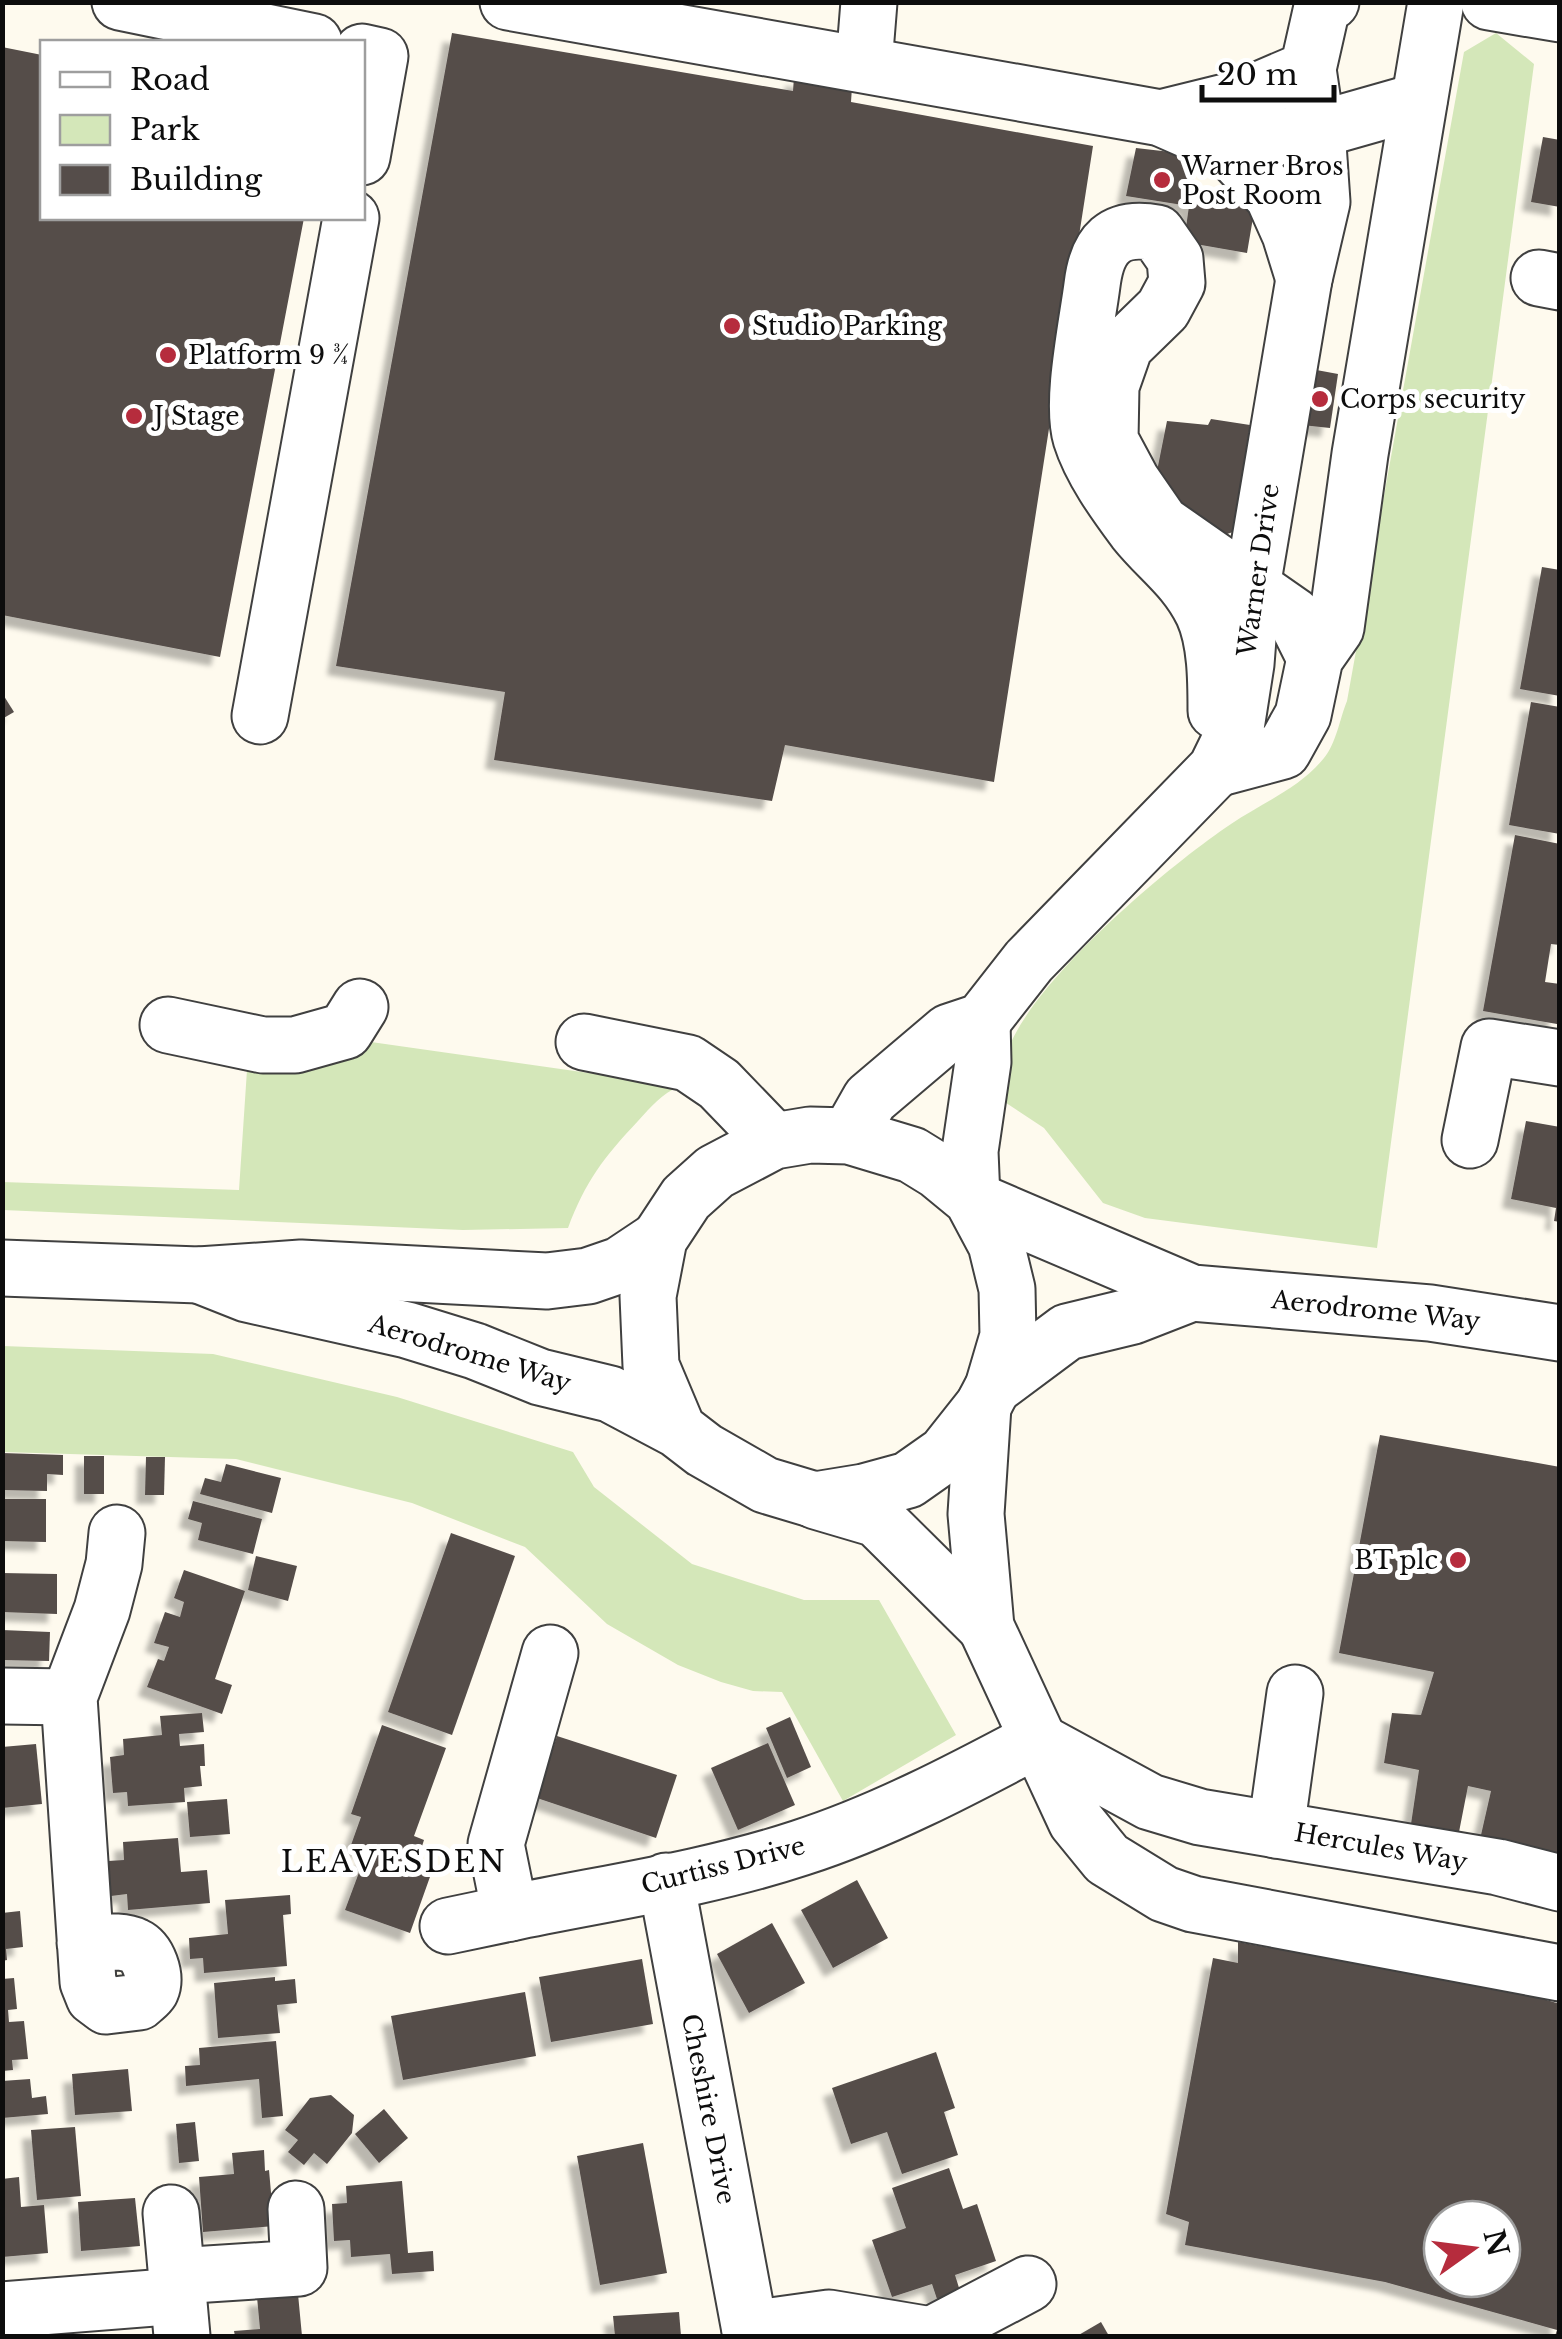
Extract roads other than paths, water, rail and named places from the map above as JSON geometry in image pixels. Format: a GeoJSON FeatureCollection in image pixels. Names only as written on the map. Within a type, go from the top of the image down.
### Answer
{"type":"FeatureCollection","features":[{"type":"Feature","properties":{"kind":"street"},"geometry":{"type":"LineString","coordinates":[[120,2],[304,40]]}},
{"type":"Feature","properties":{"kind":"street"},"geometry":{"type":"LineString","coordinates":[[508,2],[725,21],[864,64],[1161,118],[1227,147],[1273,196],[1304,279]]}},
{"type":"Feature","properties":{"kind":"street"},"geometry":{"type":"LineString","coordinates":[[864,64],[869,2]]}},
{"type":"Feature","properties":{"kind":"street"},"geometry":{"type":"LineString","coordinates":[[1161,118],[1238,99],[1308,69],[1322,8],[1331,2]]}},
{"type":"Feature","properties":{"kind":"street"},"geometry":{"type":"LineString","coordinates":[[1082,219],[1156,233],[1175,259],[1177,283],[1164,309],[1126,346],[1111,386],[1110,440],[1161,523],[1294,616],[1315,658],[1336,628],[1360,454],[1436,2]]}},
{"type":"Feature","properties":{"kind":"street"},"geometry":{"type":"LineString","coordinates":[[1489,2],[1560,14]]}},
{"type":"Feature","properties":{"kind":"street"},"geometry":{"type":"LineString","coordinates":[[365,53],[380,56],[365,140]]}},
{"type":"Feature","properties":{"kind":"street","name":"Warner Drive"},"geometry":{"type":"LineString","coordinates":[[849,1136],[870,1099],[949,1032],[982,1021],[1029,961],[1216,770],[1236,728],[1252,587],[1288,366],[1322,202],[1308,69]]}},
{"type":"Feature","properties":{"kind":"street"},"geometry":{"type":"LineString","coordinates":[[1227,147],[1317,130],[1419,101]]}},
{"type":"Feature","properties":{"kind":"street"},"geometry":{"type":"LineString","coordinates":[[260,716],[352,220]]}},
{"type":"Feature","properties":{"kind":"street"},"geometry":{"type":"LineString","coordinates":[[1134,229],[1109,239],[1095,266],[1079,388],[1080,434],[1093,466],[1137,533],[1179,574],[1205,616],[1216,675],[1216,770]]}},
{"type":"Feature","properties":{"kind":"street","name":"Warner Drive"},"geometry":{"type":"LineString","coordinates":[[1216,770],[1283,751],[1303,715],[1315,658]]}},
{"type":"Feature","properties":{"kind":"street"},"geometry":{"type":"LineString","coordinates":[[168,1025],[263,1045],[295,1045],[345,1031],[360,1007]]}},
{"type":"Feature","properties":{"kind":"street"},"geometry":{"type":"LineString","coordinates":[[972,1199],[970,1151],[984,1062],[982,1021]]}},
{"type":"Feature","properties":{"kind":"street"},"geometry":{"type":"LineString","coordinates":[[584,1042],[688,1063],[719,1084],[774,1142]]}},
{"type":"Feature","properties":{"kind":"street"},"geometry":{"type":"LineString","coordinates":[[1470,1140],[1488,1047],[1560,1058]]}},
{"type":"Feature","properties":{"kind":"street"},"geometry":{"type":"LineString","coordinates":[[678,1430],[652,1366],[648,1296],[659,1238],[686,1198],[715,1172],[774,1142],[810,1135],[849,1136],[912,1155],[972,1199],[996,1244],[1007,1290],[1008,1336],[988,1397],[976,1514],[986,1627],[1076,1821],[1107,1860],[1164,1894],[1270,1932],[1560,1972]]}},
{"type":"Feature","properties":{"kind":"street","name":"Aerodrome Way"},"geometry":{"type":"LineString","coordinates":[[972,1199],[1192,1292],[1430,1313],[1560,1333]]}},
{"type":"Feature","properties":{"kind":"street","name":"Aerodrome Way"},"geometry":{"type":"LineString","coordinates":[[2,1268],[199,1275],[301,1268],[546,1280],[588,1276],[620,1265],[659,1238]]}},
{"type":"Feature","properties":{"kind":"street","name":"Aerodrome Way"},"geometry":{"type":"LineString","coordinates":[[199,1275],[247,1294],[407,1330],[540,1377],[610,1394],[678,1430],[704,1450],[765,1485],[815,1500]]}},
{"type":"Feature","properties":{"kind":"street","name":"Aerodrome Way"},"geometry":{"type":"LineString","coordinates":[[988,1397],[1067,1332],[1133,1316],[1192,1292]]}},
{"type":"Feature","properties":{"kind":"street"},"geometry":{"type":"LineString","coordinates":[[815,1500],[908,1480],[945,1454],[988,1397]]}},
{"type":"Feature","properties":{"kind":"street"},"geometry":{"type":"LineString","coordinates":[[815,1500],[877,1518],[986,1627]]}},
{"type":"Feature","properties":{"kind":"street"},"geometry":{"type":"LineString","coordinates":[[85,1943],[68,1697],[102,1610],[114,1564],[115,1534]]}},
{"type":"Feature","properties":{"kind":"street"},"geometry":{"type":"LineString","coordinates":[[510,1913],[496,1844],[550,1653]]}},
{"type":"Feature","properties":{"kind":"street"},"geometry":{"type":"LineString","coordinates":[[1276,1830],[1295,1693]]}},
{"type":"Feature","properties":{"kind":"street"},"geometry":{"type":"LineString","coordinates":[[2,1696],[68,1697]]}},
{"type":"Feature","properties":{"kind":"street","name":"Hercules Way"},"geometry":{"type":"LineString","coordinates":[[1036,1740],[1150,1802],[1200,1818],[1498,1866],[1560,1883]]}},
{"type":"Feature","properties":{"kind":"street","name":"Curtiss Drive"},"geometry":{"type":"LineString","coordinates":[[448,1926],[752,1863],[802,1848],[861,1825],[1036,1740]]}},
{"type":"Feature","properties":{"kind":"street"},"geometry":{"type":"LineString","coordinates":[[1193,1904],[1181,1881],[1178,1850],[1186,1828],[1200,1818]]}},
{"type":"Feature","properties":{"kind":"street","name":"Cheshire Drive"},"geometry":{"type":"LineString","coordinates":[[666,1881],[750,2333]]}},
{"type":"Feature","properties":{"kind":"street"},"geometry":{"type":"LineString","coordinates":[[2,2310],[179,2303],[299,2268],[296,2209]]}},
{"type":"Feature","properties":{"kind":"street"},"geometry":{"type":"LineString","coordinates":[[172,2213],[179,2303]]}},
{"type":"Feature","properties":{"kind":"street"},"geometry":{"type":"LineString","coordinates":[[750,2333],[830,2318],[931,2335],[1028,2284]]}},
{"type":"Feature","properties":{"kind":"place","name":"Warner Bros Post Room"},"geometry":{"type":"Point","coordinates":[1162,180]}},
{"type":"Feature","properties":{"kind":"place","name":"Studio Parking"},"geometry":{"type":"Point","coordinates":[732,326]}},
{"type":"Feature","properties":{"kind":"place","name":"Platform 9 ¾"},"geometry":{"type":"Point","coordinates":[168,355]}},
{"type":"Feature","properties":{"kind":"place","name":"Corps security"},"geometry":{"type":"Point","coordinates":[1320,399]}},
{"type":"Feature","properties":{"kind":"place","name":"J Stage"},"geometry":{"type":"Point","coordinates":[134,416]}},
{"type":"Feature","properties":{"kind":"place","name":"BT plc"},"geometry":{"type":"Point","coordinates":[1458,1560]}},
{"type":"Feature","properties":{"kind":"district","name":"LEAVESDEN"},"geometry":{"type":"Point","coordinates":[394,1862]}}]}
